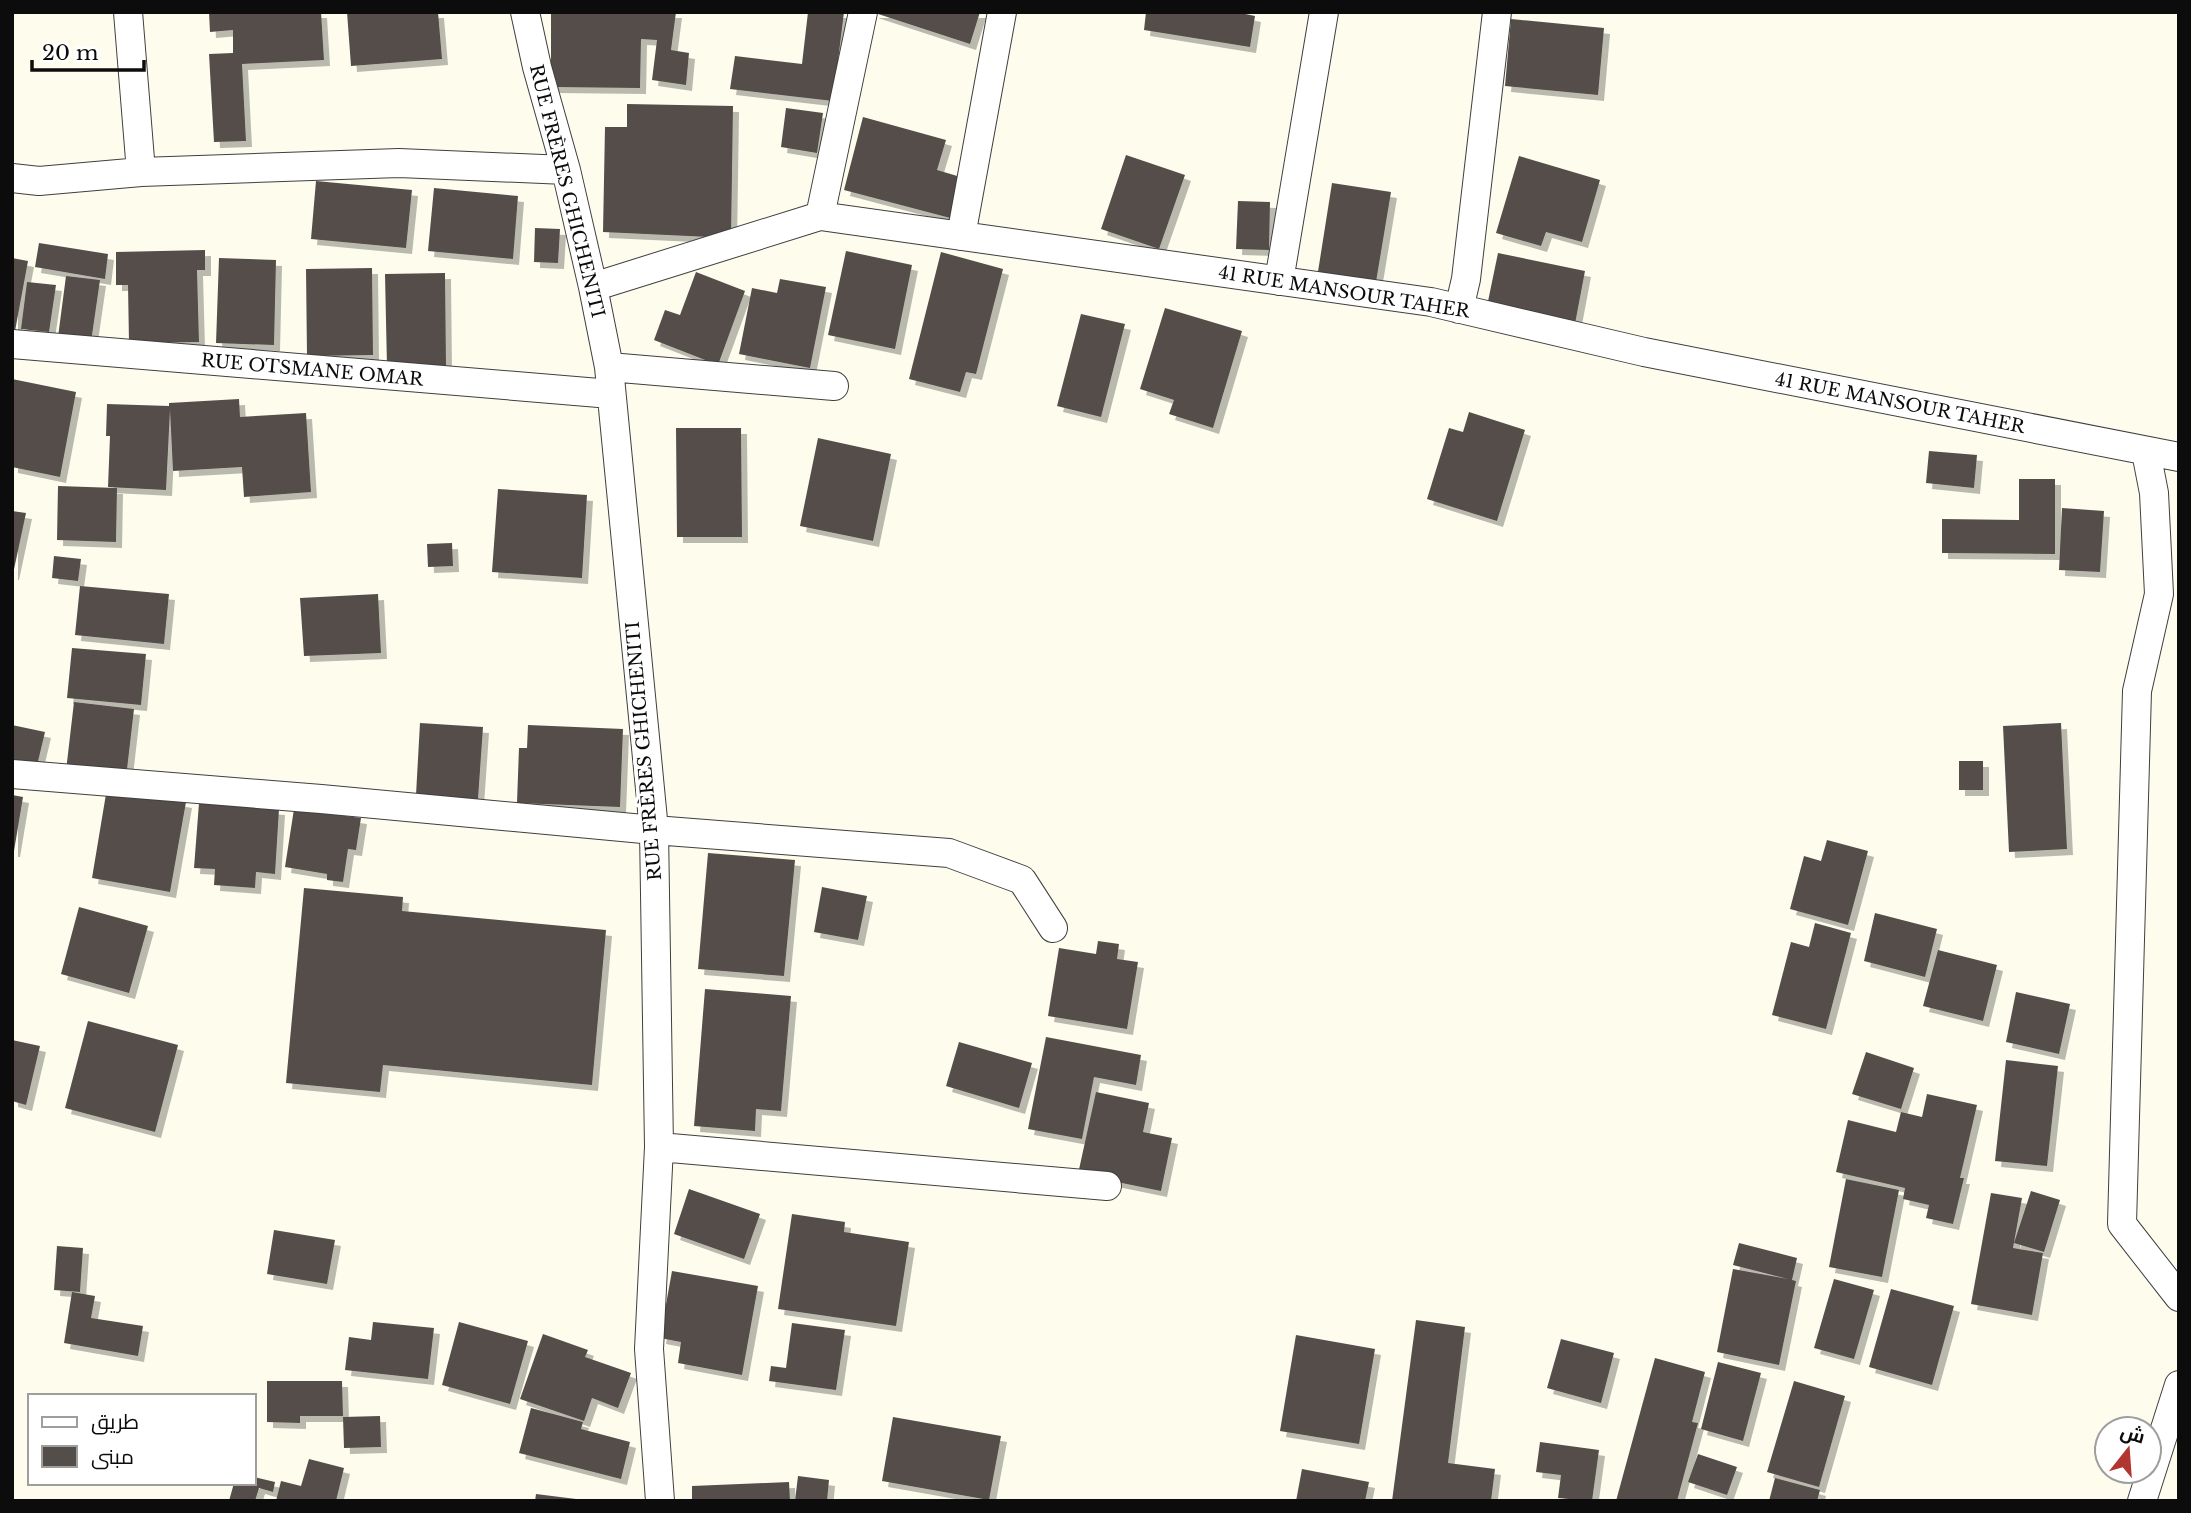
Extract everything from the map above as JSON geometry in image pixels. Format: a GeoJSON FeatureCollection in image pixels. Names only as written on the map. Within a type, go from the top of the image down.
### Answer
{"type":"FeatureCollection","features":[{"type":"Feature","properties":{"kind":"street"},"geometry":{"type":"LineString","coordinates":[[128,12],[141,172]]}},
{"type":"Feature","properties":{"kind":"street","name":"RUE FRÈRES GHICHENITI"},"geometry":{"type":"LineString","coordinates":[[525,12],[593,287],[610,381],[654,830],[659,1147],[649,1349],[660,1501]]}},
{"type":"Feature","properties":{"kind":"street"},"geometry":{"type":"LineString","coordinates":[[820,216],[863,12]]}},
{"type":"Feature","properties":{"kind":"street"},"geometry":{"type":"LineString","coordinates":[[961,236],[1002,12]]}},
{"type":"Feature","properties":{"kind":"street"},"geometry":{"type":"LineString","coordinates":[[1279,281],[1324,12]]}},
{"type":"Feature","properties":{"kind":"street"},"geometry":{"type":"LineString","coordinates":[[1459,309],[1466,279],[1497,12]]}},
{"type":"Feature","properties":{"kind":"street"},"geometry":{"type":"LineString","coordinates":[[12,178],[39,181],[141,172],[399,163],[566,170]]}},
{"type":"Feature","properties":{"kind":"street","name":"41 RUE MANSOUR TAHER"},"geometry":{"type":"LineString","coordinates":[[593,287],[820,216],[1431,302],[1644,352],[2179,457]]}},
{"type":"Feature","properties":{"kind":"street","name":"RUE OTSMANE OMAR"},"geometry":{"type":"LineString","coordinates":[[12,344],[610,381],[834,386]]}},
{"type":"Feature","properties":{"kind":"street"},"geometry":{"type":"LineString","coordinates":[[2146,452],[2154,494],[2160,594],[2137,691],[2122,1224],[2179,1297]]}},
{"type":"Feature","properties":{"kind":"street"},"geometry":{"type":"LineString","coordinates":[[12,774],[949,853],[1022,880],[1052,928]]}},
{"type":"Feature","properties":{"kind":"street"},"geometry":{"type":"LineString","coordinates":[[659,1147],[1107,1186]]}},
{"type":"Feature","properties":{"kind":"street"},"geometry":{"type":"LineString","coordinates":[[2142,1501],[2179,1385]]}},
{"type":"Feature","properties":{"kind":"building"},"geometry":{"type":"Polygon","coordinates":[[[209,12],[321,12],[324,60],[242,64],[246,141],[214,142],[209,54],[233,53],[233,30],[210,32],[209,12]]]}},
{"type":"Feature","properties":{"kind":"building"},"geometry":{"type":"Polygon","coordinates":[[[347,12],[438,12],[442,59],[351,66],[347,12]]]}},
{"type":"Feature","properties":{"kind":"building"},"geometry":{"type":"Polygon","coordinates":[[[551,12],[676,12],[671,50],[689,53],[686,85],[652,80],[657,40],[641,39],[640,88],[551,87],[551,12]]]}},
{"type":"Feature","properties":{"kind":"building"},"geometry":{"type":"Polygon","coordinates":[[[808,12],[844,12],[833,101],[730,89],[735,56],[802,64],[808,12]]]}},
{"type":"Feature","properties":{"kind":"building"},"geometry":{"type":"Polygon","coordinates":[[[872,12],[980,12],[970,44],[872,12]]]}},
{"type":"Feature","properties":{"kind":"building"},"geometry":{"type":"Polygon","coordinates":[[[1146,12],[1236,12],[1255,16],[1250,47],[1144,30],[1146,12]]]}},
{"type":"Feature","properties":{"kind":"building"},"geometry":{"type":"Polygon","coordinates":[[[1511,19],[1604,28],[1598,95],[1505,86],[1511,19]]]}},
{"type":"Feature","properties":{"kind":"building"},"geometry":{"type":"Polygon","coordinates":[[[627,104],[733,106],[731,238],[603,232],[605,127],[627,127],[627,104]]]}},
{"type":"Feature","properties":{"kind":"building"},"geometry":{"type":"Polygon","coordinates":[[[786,108],[823,113],[817,153],[781,147],[786,108]]]}},
{"type":"Feature","properties":{"kind":"building"},"geometry":{"type":"Polygon","coordinates":[[[863,117],[946,140],[937,170],[964,178],[954,219],[844,190],[863,117]]]}},
{"type":"Feature","properties":{"kind":"building"},"geometry":{"type":"Polygon","coordinates":[[[1126,155],[1185,175],[1159,249],[1101,229],[1126,155]]]}},
{"type":"Feature","properties":{"kind":"building"},"geometry":{"type":"Polygon","coordinates":[[[1519,156],[1600,180],[1582,242],[1546,232],[1541,246],[1496,233],[1519,156]]]}},
{"type":"Feature","properties":{"kind":"building"},"geometry":{"type":"Polygon","coordinates":[[[316,181],[412,190],[406,248],[311,239],[316,181]]]}},
{"type":"Feature","properties":{"kind":"building"},"geometry":{"type":"Polygon","coordinates":[[[1332,183],[1391,192],[1375,288],[1317,278],[1332,183]]]}},
{"type":"Feature","properties":{"kind":"building"},"geometry":{"type":"Polygon","coordinates":[[[434,188],[518,196],[513,259],[428,251],[434,188]]]}},
{"type":"Feature","properties":{"kind":"building"},"geometry":{"type":"Polygon","coordinates":[[[1238,201],[1270,202],[1269,250],[1236,249],[1238,201]]]}},
{"type":"Feature","properties":{"kind":"building"},"geometry":{"type":"Polygon","coordinates":[[[535,228],[560,229],[558,263],[534,262],[535,228]]]}},
{"type":"Feature","properties":{"kind":"building"},"geometry":{"type":"Polygon","coordinates":[[[39,243],[108,254],[105,279],[35,267],[39,243]]]}},
{"type":"Feature","properties":{"kind":"building"},"geometry":{"type":"Polygon","coordinates":[[[205,250],[205,270],[197,270],[199,342],[129,343],[128,285],[116,285],[116,252],[205,250]]]}},
{"type":"Feature","properties":{"kind":"building"},"geometry":{"type":"Polygon","coordinates":[[[846,251],[912,265],[895,349],[828,335],[846,251]]]}},
{"type":"Feature","properties":{"kind":"building"},"geometry":{"type":"Polygon","coordinates":[[[941,252],[1003,269],[976,374],[966,372],[960,392],[909,379],[941,252]]]}},
{"type":"Feature","properties":{"kind":"building"},"geometry":{"type":"Polygon","coordinates":[[[1498,253],[1585,271],[1574,329],[1486,311],[1498,253]]]}},
{"type":"Feature","properties":{"kind":"building"},"geometry":{"type":"Polygon","coordinates":[[[12,258],[28,261],[15,331],[12,331],[12,258]]]}},
{"type":"Feature","properties":{"kind":"building"},"geometry":{"type":"Polygon","coordinates":[[[219,258],[276,260],[274,345],[216,343],[219,258]]]}},
{"type":"Feature","properties":{"kind":"building"},"geometry":{"type":"Polygon","coordinates":[[[372,268],[373,355],[307,356],[306,269],[372,268]]]}},
{"type":"Feature","properties":{"kind":"building"},"geometry":{"type":"Polygon","coordinates":[[[696,272],[745,291],[718,365],[654,340],[665,310],[680,315],[696,272]]]}},
{"type":"Feature","properties":{"kind":"building"},"geometry":{"type":"Polygon","coordinates":[[[445,273],[446,366],[387,367],[385,274],[445,273]]]}},
{"type":"Feature","properties":{"kind":"building"},"geometry":{"type":"Polygon","coordinates":[[[66,276],[100,280],[91,342],[58,337],[66,276]]]}},
{"type":"Feature","properties":{"kind":"building"},"geometry":{"type":"Polygon","coordinates":[[[780,279],[826,287],[810,368],[739,354],[752,288],[777,293],[780,279]]]}},
{"type":"Feature","properties":{"kind":"building"},"geometry":{"type":"Polygon","coordinates":[[[27,282],[56,285],[49,332],[21,329],[27,282]]]}},
{"type":"Feature","properties":{"kind":"building"},"geometry":{"type":"Polygon","coordinates":[[[1165,308],[1242,331],[1213,428],[1169,414],[1174,400],[1140,389],[1165,308]]]}},
{"type":"Feature","properties":{"kind":"building"},"geometry":{"type":"Polygon","coordinates":[[[1081,314],[1125,324],[1101,417],[1057,406],[1081,314]]]}},
{"type":"Feature","properties":{"kind":"building"},"geometry":{"type":"Polygon","coordinates":[[[12,379],[76,392],[60,477],[12,467],[12,379]]]}},
{"type":"Feature","properties":{"kind":"building"},"geometry":{"type":"Polygon","coordinates":[[[239,399],[240,417],[306,413],[311,492],[244,497],[242,467],[173,471],[170,410],[166,490],[108,487],[110,436],[106,436],[107,404],[169,406],[169,403],[239,399]]]}},
{"type":"Feature","properties":{"kind":"building"},"geometry":{"type":"Polygon","coordinates":[[[1469,412],[1525,430],[1497,521],[1427,499],[1449,428],[1463,432],[1469,412]]]}},
{"type":"Feature","properties":{"kind":"building"},"geometry":{"type":"Polygon","coordinates":[[[676,428],[741,428],[742,537],[677,537],[676,428]]]}},
{"type":"Feature","properties":{"kind":"building"},"geometry":{"type":"Polygon","coordinates":[[[818,438],[891,454],[873,541],[800,526],[818,438]]]}},
{"type":"Feature","properties":{"kind":"building"},"geometry":{"type":"Polygon","coordinates":[[[1929,451],[1977,455],[1974,488],[1926,483],[1929,451]]]}},
{"type":"Feature","properties":{"kind":"building"},"geometry":{"type":"Polygon","coordinates":[[[2019,479],[2055,479],[2055,554],[1942,553],[1942,519],[2019,520],[2019,479]]]}},
{"type":"Feature","properties":{"kind":"building"},"geometry":{"type":"Polygon","coordinates":[[[58,486],[117,488],[116,542],[57,540],[58,486]]]}},
{"type":"Feature","properties":{"kind":"building"},"geometry":{"type":"Polygon","coordinates":[[[498,489],[587,495],[582,578],[492,572],[498,489]]]}},
{"type":"Feature","properties":{"kind":"building"},"geometry":{"type":"Polygon","coordinates":[[[2062,508],[2104,511],[2100,572],[2059,570],[2062,508]]]}},
{"type":"Feature","properties":{"kind":"building"},"geometry":{"type":"Polygon","coordinates":[[[12,511],[26,513],[13,574],[12,574],[12,511]]]}},
{"type":"Feature","properties":{"kind":"building"},"geometry":{"type":"Polygon","coordinates":[[[452,543],[453,566],[428,567],[427,544],[452,543]]]}},
{"type":"Feature","properties":{"kind":"building"},"geometry":{"type":"Polygon","coordinates":[[[54,556],[81,559],[78,581],[52,578],[54,556]]]}},
{"type":"Feature","properties":{"kind":"building"},"geometry":{"type":"Polygon","coordinates":[[[80,586],[169,594],[164,644],[75,635],[80,586]]]}},
{"type":"Feature","properties":{"kind":"building"},"geometry":{"type":"Polygon","coordinates":[[[378,594],[381,653],[304,656],[300,598],[378,594]]]}},
{"type":"Feature","properties":{"kind":"building"},"geometry":{"type":"Polygon","coordinates":[[[72,648],[146,654],[141,705],[67,698],[72,648]]]}},
{"type":"Feature","properties":{"kind":"building"},"geometry":{"type":"Polygon","coordinates":[[[74,702],[134,709],[126,778],[66,771],[74,702]]]}},
{"type":"Feature","properties":{"kind":"building"},"geometry":{"type":"Polygon","coordinates":[[[420,723],[483,727],[478,799],[416,795],[420,723]]]}},
{"type":"Feature","properties":{"kind":"building"},"geometry":{"type":"Polygon","coordinates":[[[2061,723],[2067,849],[2009,852],[2003,726],[2061,723]]]}},
{"type":"Feature","properties":{"kind":"building"},"geometry":{"type":"Polygon","coordinates":[[[12,725],[45,732],[35,774],[12,768],[12,725]]]}},
{"type":"Feature","properties":{"kind":"building"},"geometry":{"type":"Polygon","coordinates":[[[528,725],[623,729],[620,807],[517,803],[519,748],[527,748],[528,725]]]}},
{"type":"Feature","properties":{"kind":"building"},"geometry":{"type":"Polygon","coordinates":[[[1959,761],[1983,761],[1983,790],[1959,790],[1959,761]]]}},
{"type":"Feature","properties":{"kind":"building"},"geometry":{"type":"Polygon","coordinates":[[[107,788],[186,802],[170,892],[92,878],[107,788]]]}},
{"type":"Feature","properties":{"kind":"building"},"geometry":{"type":"Polygon","coordinates":[[[12,795],[23,797],[14,851],[12,851],[12,795]]]}},
{"type":"Feature","properties":{"kind":"building"},"geometry":{"type":"Polygon","coordinates":[[[199,803],[279,809],[275,874],[256,872],[255,888],[214,885],[215,869],[194,868],[199,803]]]}},
{"type":"Feature","properties":{"kind":"building"},"geometry":{"type":"Polygon","coordinates":[[[294,809],[361,818],[356,850],[348,849],[343,882],[327,880],[327,874],[285,867],[294,809]]]}},
{"type":"Feature","properties":{"kind":"building"},"geometry":{"type":"Polygon","coordinates":[[[1827,840],[1868,851],[1848,925],[1790,909],[1804,856],[1821,861],[1827,840]]]}},
{"type":"Feature","properties":{"kind":"building"},"geometry":{"type":"Polygon","coordinates":[[[708,853],[795,860],[784,976],[698,969],[708,853]]]}},
{"type":"Feature","properties":{"kind":"building"},"geometry":{"type":"Polygon","coordinates":[[[822,887],[867,896],[858,940],[814,932],[822,887]]]}},
{"type":"Feature","properties":{"kind":"building"},"geometry":{"type":"Polygon","coordinates":[[[304,888],[403,897],[402,911],[606,930],[592,1085],[383,1065],[380,1092],[286,1083],[304,888]]]}},
{"type":"Feature","properties":{"kind":"building"},"geometry":{"type":"Polygon","coordinates":[[[79,907],[148,926],[129,993],[61,974],[79,907]]]}},
{"type":"Feature","properties":{"kind":"building"},"geometry":{"type":"Polygon","coordinates":[[[1875,913],[1937,929],[1925,977],[1864,961],[1875,913]]]}},
{"type":"Feature","properties":{"kind":"building"},"geometry":{"type":"Polygon","coordinates":[[[1815,923],[1851,933],[1826,1029],[1772,1015],[1791,942],[1809,947],[1815,923]]]}},
{"type":"Feature","properties":{"kind":"building"},"geometry":{"type":"Polygon","coordinates":[[[1098,941],[1119,944],[1117,959],[1138,962],[1127,1029],[1048,1016],[1059,948],[1096,954],[1098,941]]]}},
{"type":"Feature","properties":{"kind":"building"},"geometry":{"type":"Polygon","coordinates":[[[1938,950],[1997,965],[1983,1021],[1923,1006],[1938,950]]]}},
{"type":"Feature","properties":{"kind":"building"},"geometry":{"type":"Polygon","coordinates":[[[705,989],[791,996],[781,1111],[756,1109],[755,1131],[694,1126],[705,989]]]}},
{"type":"Feature","properties":{"kind":"building"},"geometry":{"type":"Polygon","coordinates":[[[2016,992],[2070,1004],[2059,1054],[2006,1042],[2016,992]]]}},
{"type":"Feature","properties":{"kind":"building"},"geometry":{"type":"Polygon","coordinates":[[[88,1021],[178,1045],[155,1132],[65,1108],[88,1021]]]}},
{"type":"Feature","properties":{"kind":"building"},"geometry":{"type":"Polygon","coordinates":[[[1046,1037],[1141,1055],[1136,1085],[1094,1077],[1082,1139],[1028,1129],[1046,1037]]]}},
{"type":"Feature","properties":{"kind":"building"},"geometry":{"type":"Polygon","coordinates":[[[12,1040],[40,1046],[26,1105],[12,1101],[12,1040]]]}},
{"type":"Feature","properties":{"kind":"building"},"geometry":{"type":"Polygon","coordinates":[[[959,1042],[1032,1063],[1019,1108],[946,1086],[959,1042]]]}},
{"type":"Feature","properties":{"kind":"building"},"geometry":{"type":"Polygon","coordinates":[[[1866,1052],[1914,1068],[1901,1109],[1852,1094],[1866,1052]]]}},
{"type":"Feature","properties":{"kind":"building"},"geometry":{"type":"Polygon","coordinates":[[[2006,1060],[2058,1066],[2047,1166],[1995,1161],[2006,1060]]]}},
{"type":"Feature","properties":{"kind":"building"},"geometry":{"type":"Polygon","coordinates":[[[1096,1092],[1149,1103],[1143,1132],[1172,1138],[1161,1191],[1078,1174],[1096,1092]]]}},
{"type":"Feature","properties":{"kind":"building"},"geometry":{"type":"Polygon","coordinates":[[[1927,1094],[1977,1105],[1960,1178],[1964,1178],[1953,1224],[1926,1218],[1929,1205],[1903,1199],[1905,1188],[1836,1172],[1848,1120],[1896,1132],[1901,1112],[1922,1117],[1927,1094]]]}},
{"type":"Feature","properties":{"kind":"building"},"geometry":{"type":"Polygon","coordinates":[[[1846,1179],[1899,1190],[1882,1277],[1829,1267],[1846,1179]]]}},
{"type":"Feature","properties":{"kind":"building"},"geometry":{"type":"Polygon","coordinates":[[[689,1189],[760,1214],[744,1259],[674,1234],[689,1189]]]}},
{"type":"Feature","properties":{"kind":"building"},"geometry":{"type":"Polygon","coordinates":[[[2031,1191],[2060,1200],[2044,1252],[2014,1243],[2031,1191]]]}},
{"type":"Feature","properties":{"kind":"building"},"geometry":{"type":"Polygon","coordinates":[[[1991,1193],[2022,1198],[2013,1248],[2043,1253],[2032,1315],[1971,1304],[1991,1193]]]}},
{"type":"Feature","properties":{"kind":"building"},"geometry":{"type":"Polygon","coordinates":[[[792,1214],[845,1222],[844,1232],[909,1242],[896,1326],[778,1309],[792,1214]]]}},
{"type":"Feature","properties":{"kind":"building"},"geometry":{"type":"Polygon","coordinates":[[[274,1230],[335,1240],[327,1284],[267,1274],[274,1230]]]}},
{"type":"Feature","properties":{"kind":"building"},"geometry":{"type":"Polygon","coordinates":[[[1739,1243],[1797,1258],[1792,1280],[1796,1281],[1779,1365],[1717,1352],[1733,1269],[1788,1279],[1733,1265],[1739,1243]]]}},
{"type":"Feature","properties":{"kind":"building"},"geometry":{"type":"Polygon","coordinates":[[[57,1246],[83,1248],[80,1292],[54,1290],[57,1246]]]}},
{"type":"Feature","properties":{"kind":"building"},"geometry":{"type":"Polygon","coordinates":[[[672,1271],[758,1286],[742,1375],[678,1363],[681,1342],[660,1338],[672,1271]]]}},
{"type":"Feature","properties":{"kind":"building"},"geometry":{"type":"Polygon","coordinates":[[[1834,1279],[1874,1290],[1854,1359],[1814,1348],[1834,1279]]]}},
{"type":"Feature","properties":{"kind":"building"},"geometry":{"type":"Polygon","coordinates":[[[1891,1289],[1954,1306],[1932,1385],[1869,1367],[1891,1289]]]}},
{"type":"Feature","properties":{"kind":"building"},"geometry":{"type":"Polygon","coordinates":[[[72,1292],[95,1296],[91,1318],[143,1326],[138,1356],[64,1343],[72,1292]]]}},
{"type":"Feature","properties":{"kind":"building"},"geometry":{"type":"Polygon","coordinates":[[[1416,1320],[1465,1327],[1448,1463],[1495,1469],[1491,1501],[1392,1501],[1416,1320]]]}},
{"type":"Feature","properties":{"kind":"building"},"geometry":{"type":"Polygon","coordinates":[[[373,1322],[434,1328],[428,1379],[345,1370],[349,1337],[371,1340],[373,1322]]]}},
{"type":"Feature","properties":{"kind":"building"},"geometry":{"type":"Polygon","coordinates":[[[459,1322],[528,1341],[510,1404],[442,1385],[459,1322]]]}},
{"type":"Feature","properties":{"kind":"building"},"geometry":{"type":"Polygon","coordinates":[[[792,1323],[845,1330],[836,1390],[769,1381],[771,1366],[786,1368],[792,1323]]]}},
{"type":"Feature","properties":{"kind":"building"},"geometry":{"type":"Polygon","coordinates":[[[543,1334],[588,1350],[585,1357],[631,1373],[618,1408],[592,1398],[584,1421],[520,1399],[543,1334]]]}},
{"type":"Feature","properties":{"kind":"building"},"geometry":{"type":"Polygon","coordinates":[[[1296,1335],[1375,1349],[1359,1444],[1280,1431],[1296,1335]]]}},
{"type":"Feature","properties":{"kind":"building"},"geometry":{"type":"Polygon","coordinates":[[[1561,1339],[1614,1353],[1601,1403],[1547,1388],[1561,1339]]]}},
{"type":"Feature","properties":{"kind":"building"},"geometry":{"type":"Polygon","coordinates":[[[1655,1358],[1705,1372],[1692,1422],[1698,1423],[1677,1501],[1616,1501],[1655,1358]]]}},
{"type":"Feature","properties":{"kind":"building"},"geometry":{"type":"Polygon","coordinates":[[[1718,1362],[1761,1373],[1743,1441],[1701,1429],[1718,1362]]]}},
{"type":"Feature","properties":{"kind":"building"},"geometry":{"type":"Polygon","coordinates":[[[267,1381],[342,1381],[343,1416],[300,1416],[300,1423],[267,1422],[267,1381]]]}},
{"type":"Feature","properties":{"kind":"building"},"geometry":{"type":"Polygon","coordinates":[[[1794,1381],[1845,1396],[1819,1487],[1767,1472],[1794,1381]]]}},
{"type":"Feature","properties":{"kind":"building"},"geometry":{"type":"Polygon","coordinates":[[[531,1408],[583,1422],[581,1429],[630,1442],[621,1479],[519,1453],[531,1408]]]}},
{"type":"Feature","properties":{"kind":"building"},"geometry":{"type":"Polygon","coordinates":[[[380,1416],[381,1447],[344,1448],[343,1417],[380,1416]]]}},
{"type":"Feature","properties":{"kind":"building"},"geometry":{"type":"Polygon","coordinates":[[[893,1417],[1001,1436],[989,1500],[882,1481],[893,1417]]]}},
{"type":"Feature","properties":{"kind":"building"},"geometry":{"type":"Polygon","coordinates":[[[1540,1442],[1599,1450],[1592,1501],[1558,1498],[1561,1475],[1536,1472],[1540,1442]]]}},
{"type":"Feature","properties":{"kind":"building"},"geometry":{"type":"Polygon","coordinates":[[[1698,1454],[1737,1467],[1727,1495],[1688,1482],[1698,1454]]]}},
{"type":"Feature","properties":{"kind":"building"},"geometry":{"type":"Polygon","coordinates":[[[309,1459],[344,1468],[336,1501],[276,1501],[281,1481],[301,1486],[309,1459]]]}},
{"type":"Feature","properties":{"kind":"building"},"geometry":{"type":"Polygon","coordinates":[[[1302,1469],[1369,1482],[1365,1501],[1296,1501],[1302,1469]]]}},
{"type":"Feature","properties":{"kind":"building"},"geometry":{"type":"Polygon","coordinates":[[[798,1476],[829,1480],[827,1501],[795,1501],[798,1476]]]}},
{"type":"Feature","properties":{"kind":"building"},"geometry":{"type":"Polygon","coordinates":[[[256,1477],[275,1482],[273,1492],[259,1488],[255,1501],[229,1501],[233,1485],[256,1485],[256,1477]]]}},
{"type":"Feature","properties":{"kind":"building"},"geometry":{"type":"Polygon","coordinates":[[[1775,1478],[1820,1490],[1817,1501],[1769,1501],[1775,1478]]]}},
{"type":"Feature","properties":{"kind":"building"},"geometry":{"type":"Polygon","coordinates":[[[789,1482],[790,1501],[692,1501],[692,1486],[789,1482]]]}},
{"type":"Feature","properties":{"kind":"building"},"geometry":{"type":"Polygon","coordinates":[[[536,1494],[576,1499],[576,1501],[535,1501],[536,1494]]]}}]}
